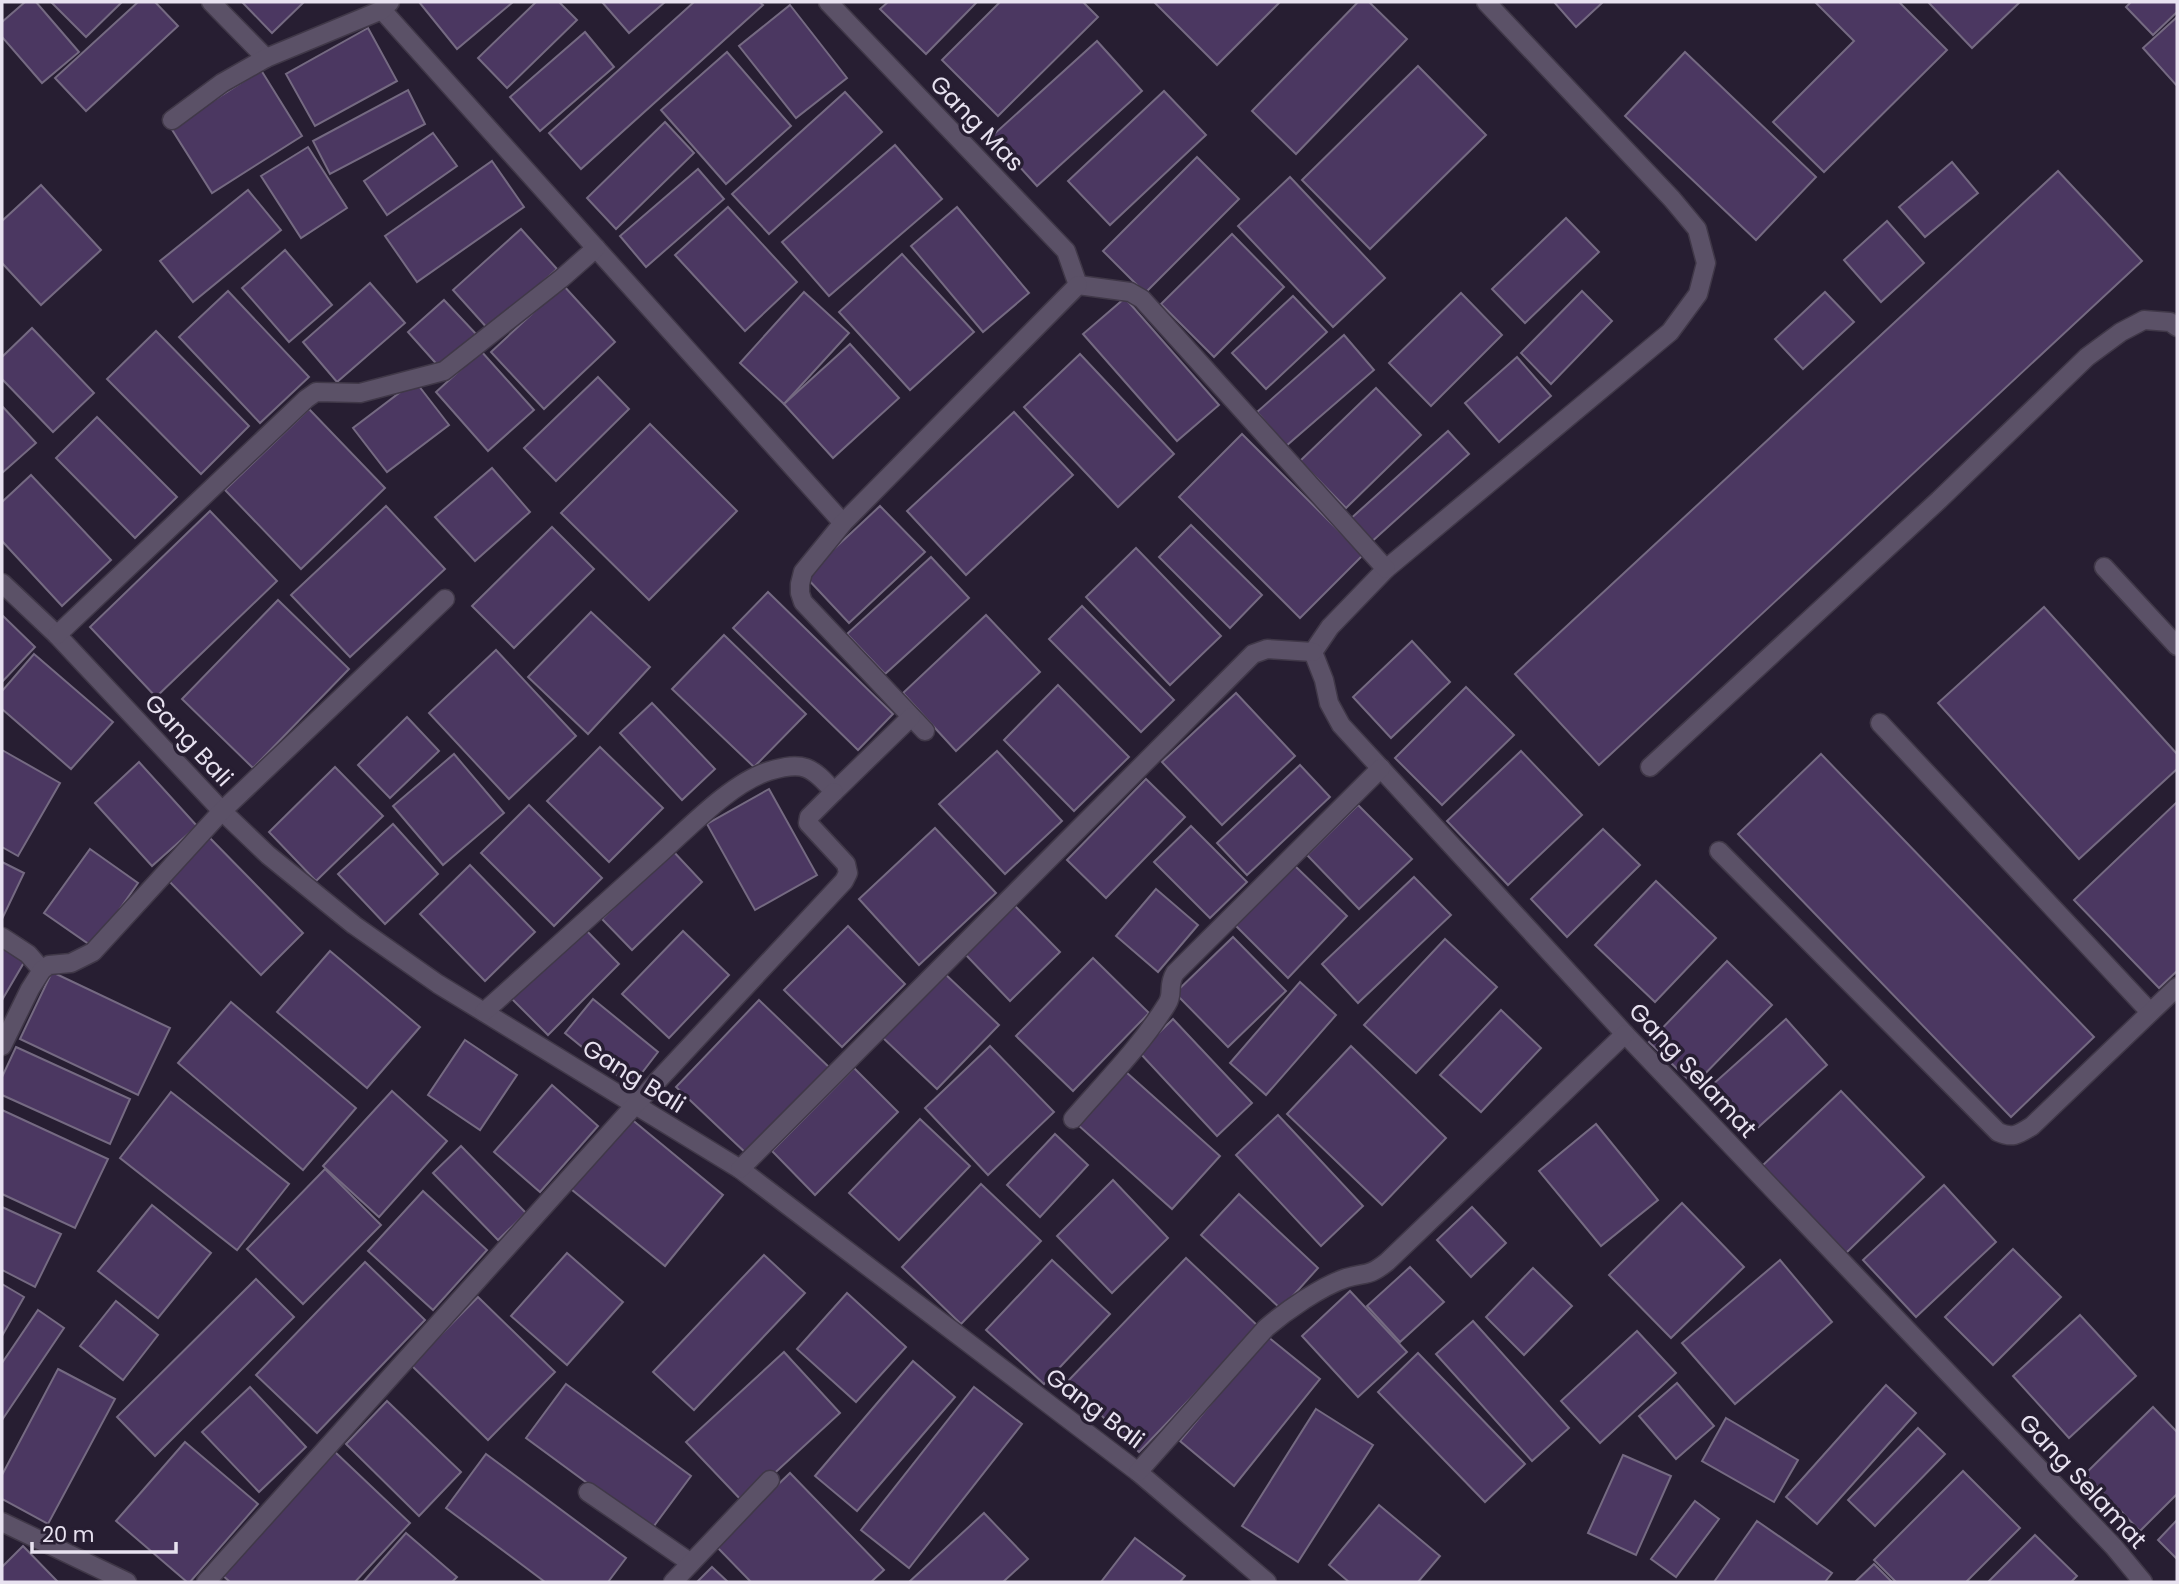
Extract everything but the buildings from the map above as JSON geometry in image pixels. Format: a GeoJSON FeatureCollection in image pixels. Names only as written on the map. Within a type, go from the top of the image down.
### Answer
{"type":"FeatureCollection","features":[{"type":"Feature","properties":{"kind":"street"},"geometry":{"type":"LineString","coordinates":[[211,2],[266,58]]}},
{"type":"Feature","properties":{"kind":"street","name":"Gang Mas"},"geometry":{"type":"LineString","coordinates":[[828,2],[1066,251],[1078,285]]}},
{"type":"Feature","properties":{"kind":"street"},"geometry":{"type":"LineString","coordinates":[[740,1170],[1253,654],[1267,649],[1313,652],[1330,627],[1386,569],[1670,332],[1698,294],[1706,263],[1697,229],[1672,199],[1486,2]]}},
{"type":"Feature","properties":{"kind":"street"},"geometry":{"type":"LineString","coordinates":[[172,120],[222,83],[266,58],[386,6],[596,248],[844,523]]}},
{"type":"Feature","properties":{"kind":"street"},"geometry":{"type":"LineString","coordinates":[[57,635],[306,399],[316,392],[360,393],[444,372],[596,248]]}},
{"type":"Feature","properties":{"kind":"street"},"geometry":{"type":"LineString","coordinates":[[925,731],[803,602],[800,593],[803,572],[844,523],[1078,285],[1130,292],[1142,299],[1386,569]]}},
{"type":"Feature","properties":{"kind":"street"},"geometry":{"type":"LineString","coordinates":[[1650,767],[1939,500],[2087,357],[2121,332],[2144,320],[2170,322],[2177,327]]}},
{"type":"Feature","properties":{"kind":"street"},"geometry":{"type":"LineString","coordinates":[[2104,567],[2177,646]]}},
{"type":"Feature","properties":{"kind":"street","name":"Gang Bali"},"geometry":{"type":"LineString","coordinates":[[2,583],[57,635],[222,811],[268,855],[354,925],[438,984],[740,1170],[1138,1472],[1267,1582]]}},
{"type":"Feature","properties":{"kind":"street"},"geometry":{"type":"LineString","coordinates":[[2,1046],[42,970],[50,965],[71,963],[93,952],[222,811],[445,599]]}},
{"type":"Feature","properties":{"kind":"street","name":"Gang Selamat"},"geometry":{"type":"LineString","coordinates":[[1313,652],[1324,680],[1329,703],[1341,725],[1625,1034],[2114,1547],[2143,1582]]}},
{"type":"Feature","properties":{"kind":"street"},"geometry":{"type":"LineString","coordinates":[[206,1582],[635,1105],[844,881],[848,873],[846,864],[808,823],[809,817],[911,717]]}},
{"type":"Feature","properties":{"kind":"street"},"geometry":{"type":"LineString","coordinates":[[1880,723],[2150,1012]]}},
{"type":"Feature","properties":{"kind":"street"},"geometry":{"type":"LineString","coordinates":[[484,1012],[707,812],[750,779],[782,768],[803,767],[820,776],[834,792]]}},
{"type":"Feature","properties":{"kind":"street"},"geometry":{"type":"LineString","coordinates":[[1073,1119],[1149,1031],[1170,1000],[1170,982],[1175,973],[1381,768]]}},
{"type":"Feature","properties":{"kind":"street"},"geometry":{"type":"LineString","coordinates":[[1719,851],[1988,1123],[2008,1137],[2032,1126],[2177,987]]}},
{"type":"Feature","properties":{"kind":"street"},"geometry":{"type":"LineString","coordinates":[[2,937],[28,954],[42,970]]}},
{"type":"Feature","properties":{"kind":"street"},"geometry":{"type":"LineString","coordinates":[[1138,1472],[1266,1328],[1280,1316],[1327,1287],[1347,1278],[1372,1273],[1387,1262],[1625,1034]]}},
{"type":"Feature","properties":{"kind":"street"},"geometry":{"type":"LineString","coordinates":[[673,1582],[770,1480]]}},
{"type":"Feature","properties":{"kind":"street"},"geometry":{"type":"LineString","coordinates":[[589,1492],[691,1563]]}},
{"type":"Feature","properties":{"kind":"street"},"geometry":{"type":"LineString","coordinates":[[2,1522],[127,1582]]}}]}
